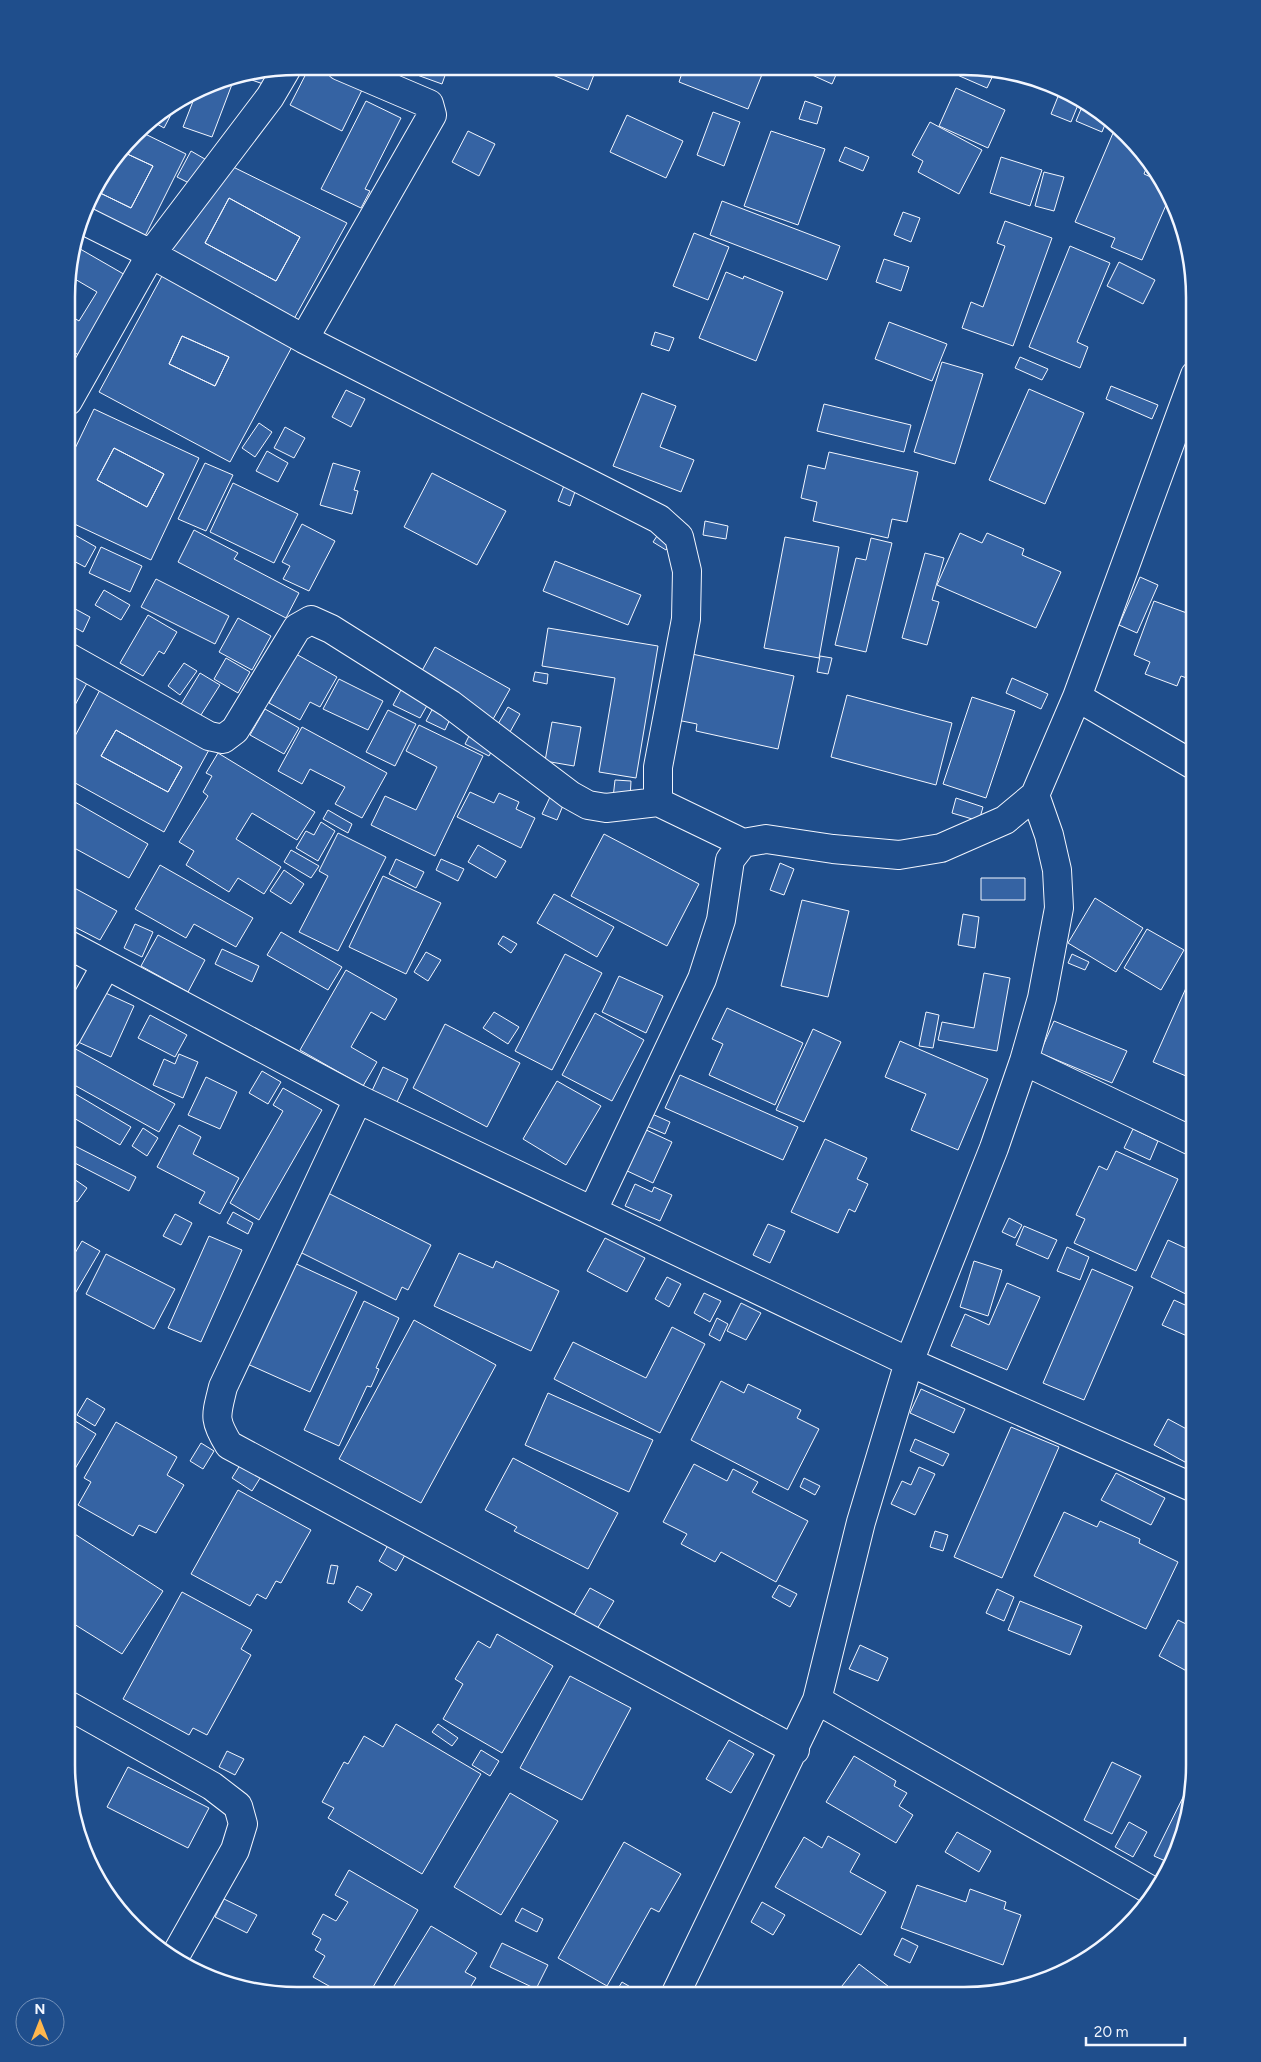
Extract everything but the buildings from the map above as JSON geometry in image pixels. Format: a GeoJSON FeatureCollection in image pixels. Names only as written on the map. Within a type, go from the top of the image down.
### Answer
{"type":"FeatureCollection","features":[{"type":"Feature","properties":{"kind":"street"},"geometry":{"type":"LineString","coordinates":[[75,389],[151,254],[270,97],[283,75]]}},
{"type":"Feature","properties":{"kind":"street"},"geometry":{"type":"LineString","coordinates":[[304,339],[432,115],[429,104],[361,75]]}},
{"type":"Feature","properties":{"kind":"street"},"geometry":{"type":"LineString","coordinates":[[88,223],[151,254],[304,339],[659,519],[678,537],[687,571],[686,619],[658,767],[658,802]]}},
{"type":"Feature","properties":{"kind":"street"},"geometry":{"type":"LineString","coordinates":[[75,661],[209,736],[223,739],[235,730],[297,628],[311,620],[331,629],[450,704],[570,795],[588,805],[606,808],[658,802],[742,843],[766,839],[833,849],[899,855],[933,850],[1005,820],[1035,795],[1077,697],[1186,400]]}},
{"type":"Feature","properties":{"kind":"street"},"geometry":{"type":"LineString","coordinates":[[1077,697],[1186,761]]}},
{"type":"Feature","properties":{"kind":"street"},"geometry":{"type":"LineString","coordinates":[[679,1987],[818,1700],[861,1522],[909,1362],[994,1148],[1024,1061],[1042,998],[1059,908],[1057,870],[1049,835],[1035,795]]}},
{"type":"Feature","properties":{"kind":"street"},"geometry":{"type":"LineString","coordinates":[[593,1210],[702,980],[721,920],[730,860],[742,843]]}},
{"type":"Feature","properties":{"kind":"street"},"geometry":{"type":"LineString","coordinates":[[75,948],[358,1099],[909,1362],[1186,1484]]}},
{"type":"Feature","properties":{"kind":"street"},"geometry":{"type":"LineString","coordinates":[[75,1021],[106,965]]}},
{"type":"Feature","properties":{"kind":"street"},"geometry":{"type":"LineString","coordinates":[[1024,1061],[1186,1138]]}},
{"type":"Feature","properties":{"kind":"street"},"geometry":{"type":"LineString","coordinates":[[358,1099],[223,1387],[216,1415],[218,1428],[229,1445],[794,1750]]}},
{"type":"Feature","properties":{"kind":"street"},"geometry":{"type":"LineString","coordinates":[[818,1700],[1148,1889]]}},
{"type":"Feature","properties":{"kind":"street"},"geometry":{"type":"LineString","coordinates":[[75,1709],[212,1786],[238,1806],[243,1824],[235,1850],[177,1952]]}}]}
